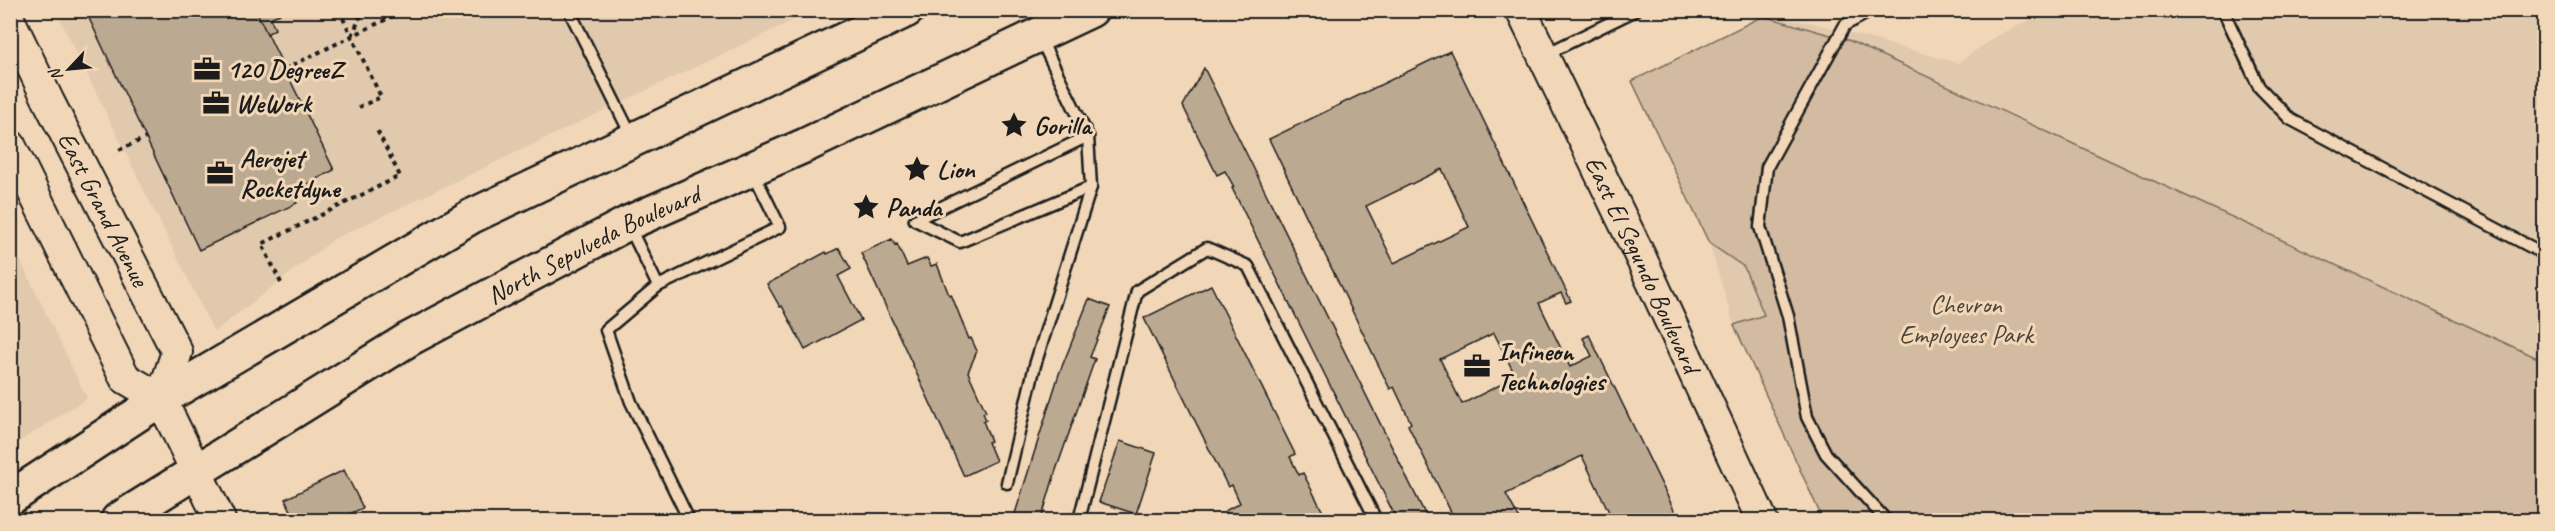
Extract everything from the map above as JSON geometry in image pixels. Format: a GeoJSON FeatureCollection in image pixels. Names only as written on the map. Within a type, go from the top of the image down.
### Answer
{"type":"FeatureCollection","features":[{"type":"Feature","properties":{"kind":"highway"},"geometry":{"type":"LineString","coordinates":[[10,498],[161,399],[472,216],[907,10]]}},
{"type":"Feature","properties":{"kind":"highway","name":"North Sepulveda Boulevard"},"geometry":{"type":"LineString","coordinates":[[118,520],[409,339],[628,223],[752,169],[1091,10]]}},
{"type":"Feature","properties":{"kind":"street","name":"East El Segundo Boulevard"},"geometry":{"type":"LineString","coordinates":[[1521,10],[1641,258],[1762,520]]}},
{"type":"Feature","properties":{"kind":"street","name":"East Grand Avenue"},"geometry":{"type":"LineString","coordinates":[[13,17],[49,102],[177,352],[161,399]]}},
{"type":"Feature","properties":{"kind":"street"},"geometry":{"type":"LineString","coordinates":[[10,145],[125,378],[161,399],[220,520]]}},
{"type":"Feature","properties":{"kind":"lane"},"geometry":{"type":"LineString","coordinates":[[569,10],[633,138]]}},
{"type":"Feature","properties":{"kind":"lane"},"geometry":{"type":"LineString","coordinates":[[1543,55],[1624,13],[1636,10]]}},
{"type":"Feature","properties":{"kind":"lane"},"geometry":{"type":"LineString","coordinates":[[1873,10],[1845,25],[1767,167],[1760,227],[1788,316],[1807,417],[1826,454],[1886,520]]}},
{"type":"Feature","properties":{"kind":"lane"},"geometry":{"type":"LineString","coordinates":[[2223,10],[2259,87],[2290,119],[2544,254]]}},
{"type":"Feature","properties":{"kind":"lane"},"geometry":{"type":"LineString","coordinates":[[1007,483],[1035,365],[1091,187],[1088,136],[1038,36]]}},
{"type":"Feature","properties":{"kind":"lane"},"geometry":{"type":"LineString","coordinates":[[1088,136],[915,220],[960,242],[1091,187]]}},
{"type":"Feature","properties":{"kind":"lane"},"geometry":{"type":"LineString","coordinates":[[689,520],[631,402],[606,330],[658,286],[780,227],[752,169]]}},
{"type":"Feature","properties":{"kind":"lane"},"geometry":{"type":"LineString","coordinates":[[628,223],[658,286]]}},
{"type":"Feature","properties":{"kind":"lane"},"geometry":{"type":"LineString","coordinates":[[1079,520],[1137,291],[1207,248],[1248,266],[1376,520]]}},
{"type":"Feature","properties":{"kind":"path"},"geometry":{"type":"LineString","coordinates":[[339,10],[381,97],[359,107]]}},
{"type":"Feature","properties":{"kind":"path"},"geometry":{"type":"LineString","coordinates":[[352,37],[363,10]]}},
{"type":"Feature","properties":{"kind":"path"},"geometry":{"type":"LineString","coordinates":[[285,69],[405,10]]}},
{"type":"Feature","properties":{"kind":"path"},"geometry":{"type":"LineString","coordinates":[[281,283],[262,244],[400,177],[377,130]]}},
{"type":"Feature","properties":{"kind":"path"},"geometry":{"type":"LineString","coordinates":[[119,150],[146,138]]}},
{"type":"Feature","properties":{"kind":"path"},"geometry":{"type":"LineString","coordinates":[[2534,249],[2544,204]]}},
{"type":"Feature","properties":{"kind":"shaded area"},"geometry":{"type":"Polygon","coordinates":[[[56,11],[813,11],[334,239],[214,332],[56,11]]]}},
{"type":"Feature","properties":{"kind":"shaded area","name":"Chevron Employees Park"},"geometry":{"type":"Polygon","coordinates":[[[2049,11],[2544,11],[2544,520],[1823,520],[1734,325],[1709,243],[1632,81],[1763,16],[1813,23],[1958,63],[1996,36],[2049,11]]]}},
{"type":"Feature","properties":{"kind":"shaded area"},"geometry":{"type":"Polygon","coordinates":[[[11,241],[87,398],[10,447],[11,241]]]}},
{"type":"Feature","properties":{"kind":"green space","name":"Chevron Employees Park"},"geometry":{"type":"Polygon","coordinates":[[[1763,16],[1848,40],[2544,361],[2544,520],[1823,520],[1734,325],[1764,315],[1744,267],[1709,243],[1632,81],[1763,16]]]}},
{"type":"Feature","properties":{"kind":"building","name":"WeWork"},"geometry":{"type":"Polygon","coordinates":[[[94,10],[256,10],[334,170],[292,192],[297,203],[199,250],[87,14],[94,10]]]}},
{"type":"Feature","properties":{"kind":"building"},"geometry":{"type":"Polygon","coordinates":[[[256,10],[279,10],[280,14],[270,18],[275,29],[267,34],[256,10]]]}},
{"type":"Feature","properties":{"kind":"building"},"geometry":{"type":"Polygon","coordinates":[[[1450,51],[1571,301],[1566,303],[1561,293],[1539,303],[1570,367],[1592,356],[1583,338],[1589,335],[1679,520],[1596,520],[1610,514],[1582,456],[1506,494],[1520,520],[1455,520],[1408,425],[1411,423],[1394,387],[1390,389],[1269,139],[1450,51]],[[1442,169],[1366,206],[1394,263],[1469,227],[1442,169]],[[1494,333],[1440,359],[1462,404],[1516,377],[1494,333]]]}},
{"type":"Feature","properties":{"kind":"building"},"geometry":{"type":"Polygon","coordinates":[[[1204,68],[1428,520],[1397,520],[1232,188],[1234,187],[1225,171],[1217,175],[1183,106],[1204,68]]]}},
{"type":"Feature","properties":{"kind":"building"},"geometry":{"type":"Polygon","coordinates":[[[892,239],[895,245],[897,244],[907,266],[927,258],[931,266],[937,264],[969,339],[971,338],[977,351],[968,372],[986,412],[983,413],[986,420],[983,421],[996,461],[964,476],[861,253],[892,239]]]}},
{"type":"Feature","properties":{"kind":"building"},"geometry":{"type":"Polygon","coordinates":[[[839,248],[851,269],[838,276],[861,320],[805,350],[782,306],[780,307],[767,284],[826,252],[827,254],[839,248]]]}},
{"type":"Feature","properties":{"kind":"building"},"geometry":{"type":"Polygon","coordinates":[[[1211,285],[1295,454],[1290,457],[1299,475],[1303,473],[1327,520],[1230,520],[1225,511],[1240,503],[1232,485],[1228,487],[1144,318],[1211,285]]]}},
{"type":"Feature","properties":{"kind":"building"},"geometry":{"type":"Polygon","coordinates":[[[1089,299],[1110,307],[1090,357],[1095,359],[1041,520],[1013,520],[1059,374],[1089,299]]]}},
{"type":"Feature","properties":{"kind":"building"},"geometry":{"type":"Polygon","coordinates":[[[1120,441],[1156,453],[1136,514],[1099,502],[1120,441]]]}},
{"type":"Feature","properties":{"kind":"building"},"geometry":{"type":"Polygon","coordinates":[[[344,470],[363,508],[336,520],[296,520],[285,499],[344,470]]]}},
{"type":"Feature","properties":{"kind":"place","name":"120 DegreeZ"},"geometry":{"type":"Point","coordinates":[207,69]}},
{"type":"Feature","properties":{"kind":"place","name":"WeWork"},"geometry":{"type":"Point","coordinates":[216,103]}},
{"type":"Feature","properties":{"kind":"place","name":"Gorilla"},"geometry":{"type":"Point","coordinates":[1014,125]}},
{"type":"Feature","properties":{"kind":"place","name":"Lion"},"geometry":{"type":"Point","coordinates":[917,169]}},
{"type":"Feature","properties":{"kind":"place","name":"Aerojet Rocketdyne"},"geometry":{"type":"Point","coordinates":[220,173]}},
{"type":"Feature","properties":{"kind":"place","name":"Panda"},"geometry":{"type":"Point","coordinates":[866,207]}},
{"type":"Feature","properties":{"kind":"place","name":"Infineon Technologies"},"geometry":{"type":"Point","coordinates":[1477,366]}}]}
